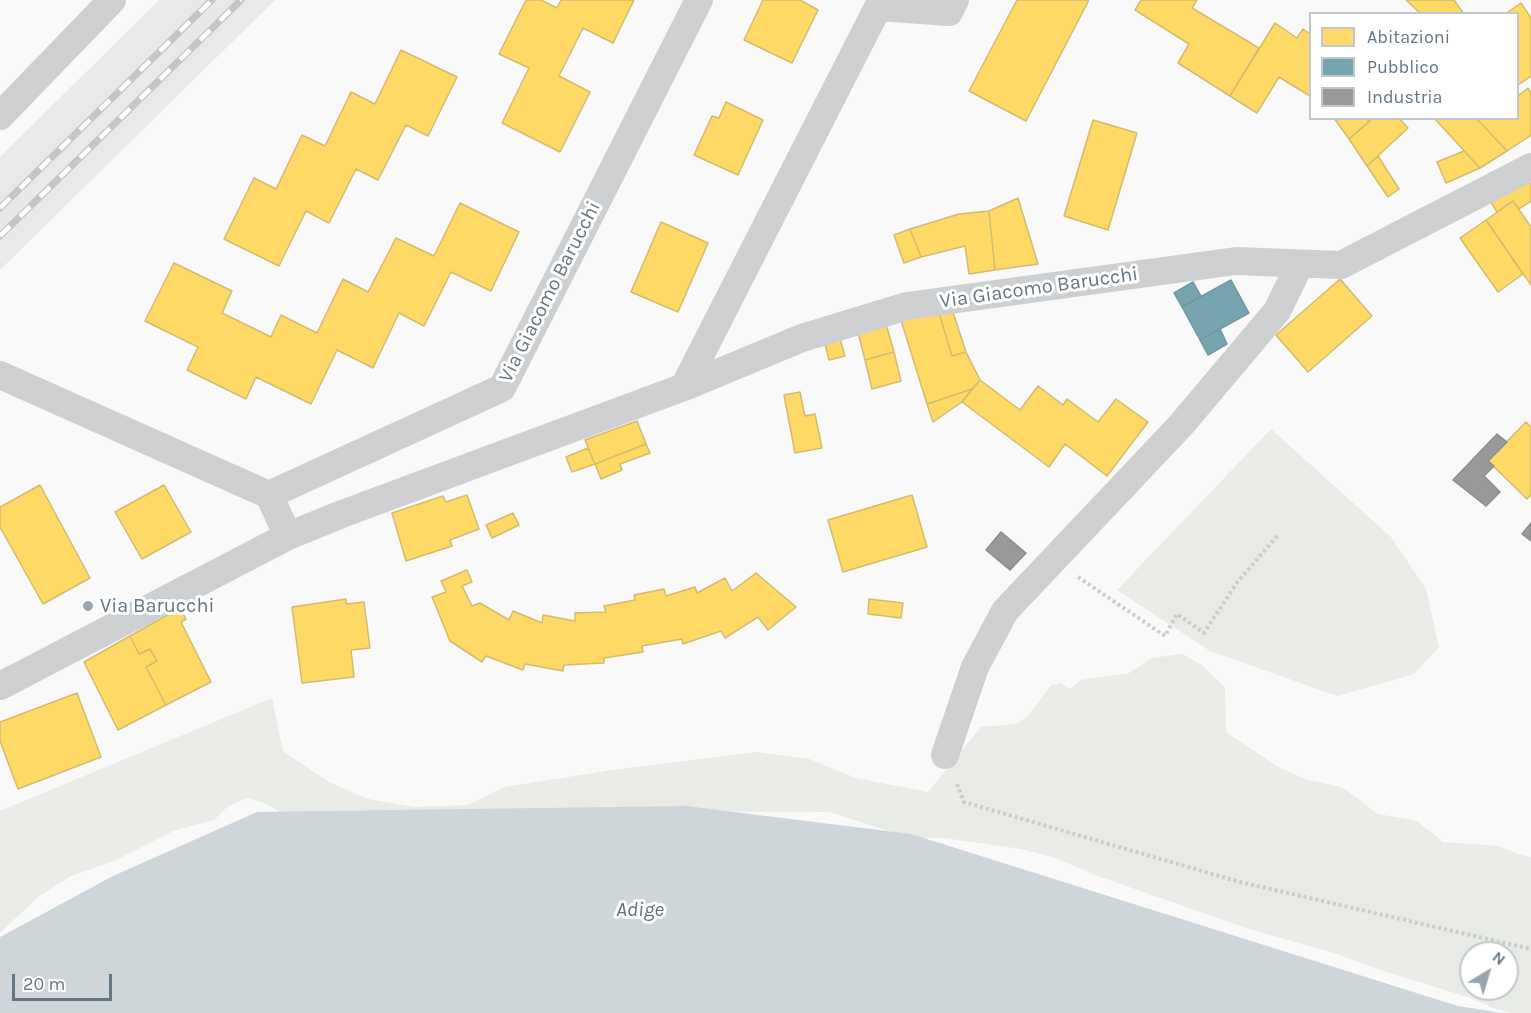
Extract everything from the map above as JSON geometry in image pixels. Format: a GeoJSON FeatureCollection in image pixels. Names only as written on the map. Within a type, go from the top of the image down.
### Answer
{"type":"FeatureCollection","features":[{"type":"Feature","properties":{"kind":"street"},"geometry":{"type":"LineString","coordinates":[[0,116],[112,0]]}},
{"type":"Feature","properties":{"kind":"street","name":"Via Giacomo Barucchi"},"geometry":{"type":"LineString","coordinates":[[269,495],[502,388],[699,0]]}},
{"type":"Feature","properties":{"kind":"street"},"geometry":{"type":"LineString","coordinates":[[684,387],[878,7],[949,12],[955,0]]}},
{"type":"Feature","properties":{"kind":"street","name":"Via Giacomo Barucchi"},"geometry":{"type":"LineString","coordinates":[[0,686],[288,536],[684,387],[802,338],[907,306],[1236,261],[1341,266],[1531,167]]}},
{"type":"Feature","properties":{"kind":"street"},"geometry":{"type":"LineString","coordinates":[[945,755],[975,667],[1005,610],[1181,425],[1277,311],[1300,264]]}},
{"type":"Feature","properties":{"kind":"street"},"geometry":{"type":"LineString","coordinates":[[0,375],[269,495],[288,536]]}},
{"type":"Feature","properties":{"kind":"path"},"geometry":{"type":"LineString","coordinates":[[1053,560],[1165,636],[1177,614],[1204,633],[1236,584],[1277,536]]}},
{"type":"Feature","properties":{"kind":"path"},"geometry":{"type":"LineString","coordinates":[[945,755],[963,802],[1240,882],[1531,949]]}},
{"type":"Feature","properties":{"kind":"shaded area"},"geometry":{"type":"Polygon","coordinates":[[[159,0],[275,0],[0,270],[0,157],[159,0]]]}},
{"type":"Feature","properties":{"kind":"shaded area"},"geometry":{"type":"Polygon","coordinates":[[[1271,429],[1391,537],[1426,589],[1439,647],[1414,674],[1337,696],[1210,651],[1117,590],[1271,429]]]}},
{"type":"Feature","properties":{"kind":"shaded area"},"geometry":{"type":"Polygon","coordinates":[[[1182,654],[1203,666],[1225,687],[1226,732],[1278,767],[1308,780],[1342,787],[1378,814],[1417,821],[1443,842],[1499,846],[1531,857],[1531,1013],[1512,1013],[1478,1001],[1519,1001],[1519,941],[1459,941],[1459,994],[1337,954],[1249,929],[1095,875],[1056,858],[1021,849],[944,838],[911,838],[829,812],[587,811],[296,822],[265,803],[247,798],[227,807],[214,820],[173,831],[114,861],[71,876],[38,897],[0,933],[0,811],[272,698],[283,751],[329,782],[368,799],[414,807],[468,805],[505,787],[612,770],[756,752],[809,759],[856,778],[928,792],[981,727],[1016,724],[1028,716],[1051,685],[1061,683],[1070,689],[1081,680],[1129,673],[1152,658],[1182,654]]]}},
{"type":"Feature","properties":{"kind":"water","name":"Adige"},"geometry":{"type":"Polygon","coordinates":[[[686,806],[911,834],[1458,1006],[1502,1013],[0,1013],[0,937],[113,876],[257,812],[686,806]]]}},
{"type":"Feature","properties":{"kind":"building: Abitazioni"},"geometry":{"type":"Polygon","coordinates":[[[526,0],[541,0],[557,8],[561,0],[634,0],[613,43],[583,28],[559,76],[590,92],[560,152],[502,123],[529,68],[499,54],[526,0]]]}},
{"type":"Feature","properties":{"kind":"building: Abitazioni"},"geometry":{"type":"Polygon","coordinates":[[[763,0],[800,0],[818,10],[792,63],[744,40],[763,0]]]}},
{"type":"Feature","properties":{"kind":"building: Abitazioni"},"geometry":{"type":"Polygon","coordinates":[[[1017,0],[1089,0],[1026,121],[969,91],[1017,0]]]}},
{"type":"Feature","properties":{"kind":"building: Abitazioni"},"geometry":{"type":"Polygon","coordinates":[[[1141,0],[1197,0],[1192,8],[1259,48],[1230,96],[1178,63],[1189,44],[1135,10],[1141,0]]]}},
{"type":"Feature","properties":{"kind":"building: Abitazioni"},"geometry":{"type":"Polygon","coordinates":[[[1406,0],[1454,0],[1463,12],[1419,12],[1406,0]]]}},
{"type":"Feature","properties":{"kind":"building: Abitazioni"},"geometry":{"type":"Polygon","coordinates":[[[1521,3],[1531,18],[1531,76],[1519,84],[1519,12],[1508,12],[1521,3]]]}},
{"type":"Feature","properties":{"kind":"building: Abitazioni"},"geometry":{"type":"Polygon","coordinates":[[[1275,23],[1297,38],[1303,29],[1309,33],[1309,95],[1279,77],[1257,113],[1230,96],[1275,23]]]}},
{"type":"Feature","properties":{"kind":"building: Abitazioni"},"geometry":{"type":"Polygon","coordinates":[[[401,50],[457,77],[428,136],[406,125],[378,180],[356,169],[329,223],[306,211],[279,266],[224,239],[254,178],[276,189],[302,135],[325,146],[351,92],[375,104],[401,50]]]}},
{"type":"Feature","properties":{"kind":"building: Abitazioni"},"geometry":{"type":"Polygon","coordinates":[[[1528,88],[1531,93],[1531,135],[1507,151],[1478,120],[1519,120],[1519,95],[1528,88]]]}},
{"type":"Feature","properties":{"kind":"building: Abitazioni"},"geometry":{"type":"Polygon","coordinates":[[[726,102],[763,120],[738,175],[694,155],[712,116],[719,118],[726,102]]]}},
{"type":"Feature","properties":{"kind":"building: Abitazioni"},"geometry":{"type":"Polygon","coordinates":[[[1093,120],[1137,133],[1108,230],[1064,216],[1093,120]]]}},
{"type":"Feature","properties":{"kind":"building: Abitazioni"},"geometry":{"type":"Polygon","coordinates":[[[1335,120],[1368,120],[1369,122],[1349,139],[1335,120]]]}},
{"type":"Feature","properties":{"kind":"building: Abitazioni"},"geometry":{"type":"Polygon","coordinates":[[[1371,120],[1401,120],[1408,128],[1367,166],[1349,139],[1371,120]]]}},
{"type":"Feature","properties":{"kind":"building: Abitazioni"},"geometry":{"type":"Polygon","coordinates":[[[1436,120],[1478,120],[1507,151],[1480,168],[1436,120]]]}},
{"type":"Feature","properties":{"kind":"building: Abitazioni"},"geometry":{"type":"Polygon","coordinates":[[[1464,151],[1480,168],[1446,183],[1437,162],[1464,151]]]}},
{"type":"Feature","properties":{"kind":"building: Abitazioni"},"geometry":{"type":"Polygon","coordinates":[[[1378,156],[1399,189],[1388,197],[1367,166],[1378,156]]]}},
{"type":"Feature","properties":{"kind":"building: Abitazioni"},"geometry":{"type":"Polygon","coordinates":[[[1531,169],[1531,201],[1519,209],[1513,201],[1497,212],[1486,194],[1531,169]]]}},
{"type":"Feature","properties":{"kind":"building: Abitazioni"},"geometry":{"type":"Polygon","coordinates":[[[1018,198],[1038,264],[995,270],[989,211],[1018,198]]]}},
{"type":"Feature","properties":{"kind":"building: Abitazioni"},"geometry":{"type":"Polygon","coordinates":[[[1513,201],[1531,227],[1531,285],[1486,220],[1513,201]]]}},
{"type":"Feature","properties":{"kind":"building: Abitazioni"},"geometry":{"type":"Polygon","coordinates":[[[460,203],[519,232],[491,291],[451,272],[424,326],[399,313],[373,368],[337,350],[311,404],[256,377],[246,399],[187,370],[198,347],[145,321],[174,263],[232,291],[222,313],[271,337],[281,315],[317,333],[343,279],[368,292],[396,238],[434,256],[460,203]]]}},
{"type":"Feature","properties":{"kind":"building: Abitazioni"},"geometry":{"type":"Polygon","coordinates":[[[989,211],[995,270],[969,274],[965,246],[921,257],[910,229],[959,214],[989,211]]]}},
{"type":"Feature","properties":{"kind":"building: Abitazioni"},"geometry":{"type":"Polygon","coordinates":[[[1486,220],[1523,274],[1498,292],[1460,238],[1486,220]]]}},
{"type":"Feature","properties":{"kind":"building: Abitazioni"},"geometry":{"type":"Polygon","coordinates":[[[661,222],[708,243],[678,312],[631,292],[661,222]]]}},
{"type":"Feature","properties":{"kind":"building: Abitazioni"},"geometry":{"type":"Polygon","coordinates":[[[910,229],[921,257],[904,263],[894,235],[910,229]]]}},
{"type":"Feature","properties":{"kind":"building: Abitazioni"},"geometry":{"type":"Polygon","coordinates":[[[1340,279],[1372,316],[1308,372],[1276,335],[1340,279]]]}},
{"type":"Feature","properties":{"kind":"building: Abitazioni"},"geometry":{"type":"Polygon","coordinates":[[[950,303],[966,352],[952,356],[937,306],[950,303]]]}},
{"type":"Feature","properties":{"kind":"building: Abitazioni"},"geometry":{"type":"Polygon","coordinates":[[[937,306],[952,356],[966,352],[980,380],[972,389],[927,404],[900,317],[937,306]]]}},
{"type":"Feature","properties":{"kind":"building: Abitazioni"},"geometry":{"type":"Polygon","coordinates":[[[886,324],[894,352],[865,360],[858,332],[886,324]]]}},
{"type":"Feature","properties":{"kind":"building: Abitazioni"},"geometry":{"type":"Polygon","coordinates":[[[838,332],[845,356],[829,360],[823,336],[838,332]]]}},
{"type":"Feature","properties":{"kind":"building: Abitazioni"},"geometry":{"type":"Polygon","coordinates":[[[894,352],[901,381],[872,389],[865,360],[894,352]]]}},
{"type":"Feature","properties":{"kind":"building: Abitazioni"},"geometry":{"type":"Polygon","coordinates":[[[980,380],[1020,410],[1038,386],[1063,405],[1067,399],[1098,422],[1116,399],[1148,422],[1107,476],[1065,444],[1049,467],[962,402],[980,380]]]}},
{"type":"Feature","properties":{"kind":"building: Abitazioni"},"geometry":{"type":"Polygon","coordinates":[[[972,389],[962,402],[933,422],[927,404],[972,389]]]}},
{"type":"Feature","properties":{"kind":"building: Abitazioni"},"geometry":{"type":"Polygon","coordinates":[[[800,392],[805,416],[815,414],[822,448],[795,453],[784,395],[800,392]]]}},
{"type":"Feature","properties":{"kind":"building: Abitazioni"},"geometry":{"type":"Polygon","coordinates":[[[637,421],[646,444],[595,464],[585,440],[637,421]]]}},
{"type":"Feature","properties":{"kind":"building: Abitazioni"},"geometry":{"type":"Polygon","coordinates":[[[1526,422],[1531,427],[1531,495],[1527,499],[1488,461],[1526,422]]]}},
{"type":"Feature","properties":{"kind":"building: Abitazioni"},"geometry":{"type":"Polygon","coordinates":[[[646,444],[650,453],[620,464],[622,470],[601,479],[595,464],[646,444]]]}},
{"type":"Feature","properties":{"kind":"building: Abitazioni"},"geometry":{"type":"Polygon","coordinates":[[[588,448],[595,464],[572,472],[566,457],[588,448]]]}},
{"type":"Feature","properties":{"kind":"building: Abitazioni"},"geometry":{"type":"Polygon","coordinates":[[[40,485],[90,578],[43,604],[0,527],[0,507],[40,485]]]}},
{"type":"Feature","properties":{"kind":"building: Abitazioni"},"geometry":{"type":"Polygon","coordinates":[[[164,485],[191,532],[142,559],[115,512],[164,485]]]}},
{"type":"Feature","properties":{"kind":"building: Abitazioni"},"geometry":{"type":"Polygon","coordinates":[[[467,495],[479,529],[450,540],[452,546],[406,561],[392,513],[443,496],[446,502],[467,495]]]}},
{"type":"Feature","properties":{"kind":"building: Abitazioni"},"geometry":{"type":"Polygon","coordinates":[[[912,495],[927,547],[843,572],[828,520],[912,495]]]}},
{"type":"Feature","properties":{"kind":"building: Abitazioni"},"geometry":{"type":"Polygon","coordinates":[[[513,513],[519,525],[492,538],[486,525],[513,513]]]}},
{"type":"Feature","properties":{"kind":"building: Abitazioni"},"geometry":{"type":"Polygon","coordinates":[[[467,570],[472,582],[462,586],[472,606],[480,603],[509,620],[513,611],[542,623],[543,615],[575,621],[575,613],[606,612],[604,606],[635,600],[634,595],[664,589],[666,596],[695,587],[697,593],[725,578],[732,591],[756,573],[796,607],[768,630],[758,617],[725,638],[721,631],[683,644],[682,639],[642,646],[643,652],[604,658],[604,663],[564,665],[563,671],[525,664],[523,670],[486,656],[482,662],[450,641],[432,597],[446,592],[441,581],[467,570]]]}},
{"type":"Feature","properties":{"kind":"building: Abitazioni"},"geometry":{"type":"Polygon","coordinates":[[[346,599],[346,604],[364,602],[370,648],[351,650],[354,677],[302,683],[292,607],[346,599]]]}},
{"type":"Feature","properties":{"kind":"building: Abitazioni"},"geometry":{"type":"Polygon","coordinates":[[[869,599],[903,603],[901,618],[868,614],[869,599]]]}},
{"type":"Feature","properties":{"kind":"building: Abitazioni"},"geometry":{"type":"Polygon","coordinates":[[[180,608],[186,619],[181,622],[211,682],[166,705],[146,667],[157,661],[150,649],[139,654],[130,636],[180,608]]]}},
{"type":"Feature","properties":{"kind":"building: Abitazioni"},"geometry":{"type":"Polygon","coordinates":[[[130,636],[139,654],[150,649],[157,661],[146,667],[166,705],[118,730],[84,662],[130,636]]]}},
{"type":"Feature","properties":{"kind":"building: Abitazioni"},"geometry":{"type":"Polygon","coordinates":[[[77,693],[101,757],[18,789],[0,741],[0,722],[77,693]]]}},
{"type":"Feature","properties":{"kind":"building: Pubblico"},"geometry":{"type":"Polygon","coordinates":[[[1231,280],[1249,313],[1200,340],[1182,307],[1231,280]]]}},
{"type":"Feature","properties":{"kind":"building: Pubblico"},"geometry":{"type":"Polygon","coordinates":[[[1193,282],[1201,296],[1182,307],[1174,293],[1193,282]]]}},
{"type":"Feature","properties":{"kind":"building: Pubblico"},"geometry":{"type":"Polygon","coordinates":[[[1220,329],[1227,344],[1208,355],[1200,340],[1220,329]]]}},
{"type":"Feature","properties":{"kind":"building: Industria"},"geometry":{"type":"Polygon","coordinates":[[[1497,434],[1507,442],[1488,461],[1494,466],[1484,476],[1500,492],[1486,506],[1453,480],[1497,434]]]}},
{"type":"Feature","properties":{"kind":"building: Industria"},"geometry":{"type":"Polygon","coordinates":[[[1531,523],[1531,541],[1522,534],[1531,523]]]}},
{"type":"Feature","properties":{"kind":"building: Industria"},"geometry":{"type":"Polygon","coordinates":[[[1001,532],[1026,553],[1010,570],[986,550],[1001,532]]]}},
{"type":"Feature","properties":{"kind":"railway"},"geometry":{"type":"LineString","coordinates":[[0,208],[212,0]]}},
{"type":"Feature","properties":{"kind":"railway"},"geometry":{"type":"LineString","coordinates":[[0,236],[241,0]]}},
{"type":"Feature","properties":{"kind":"place","name":"Via Barucchi"},"geometry":{"type":"Point","coordinates":[88,606]}}]}
